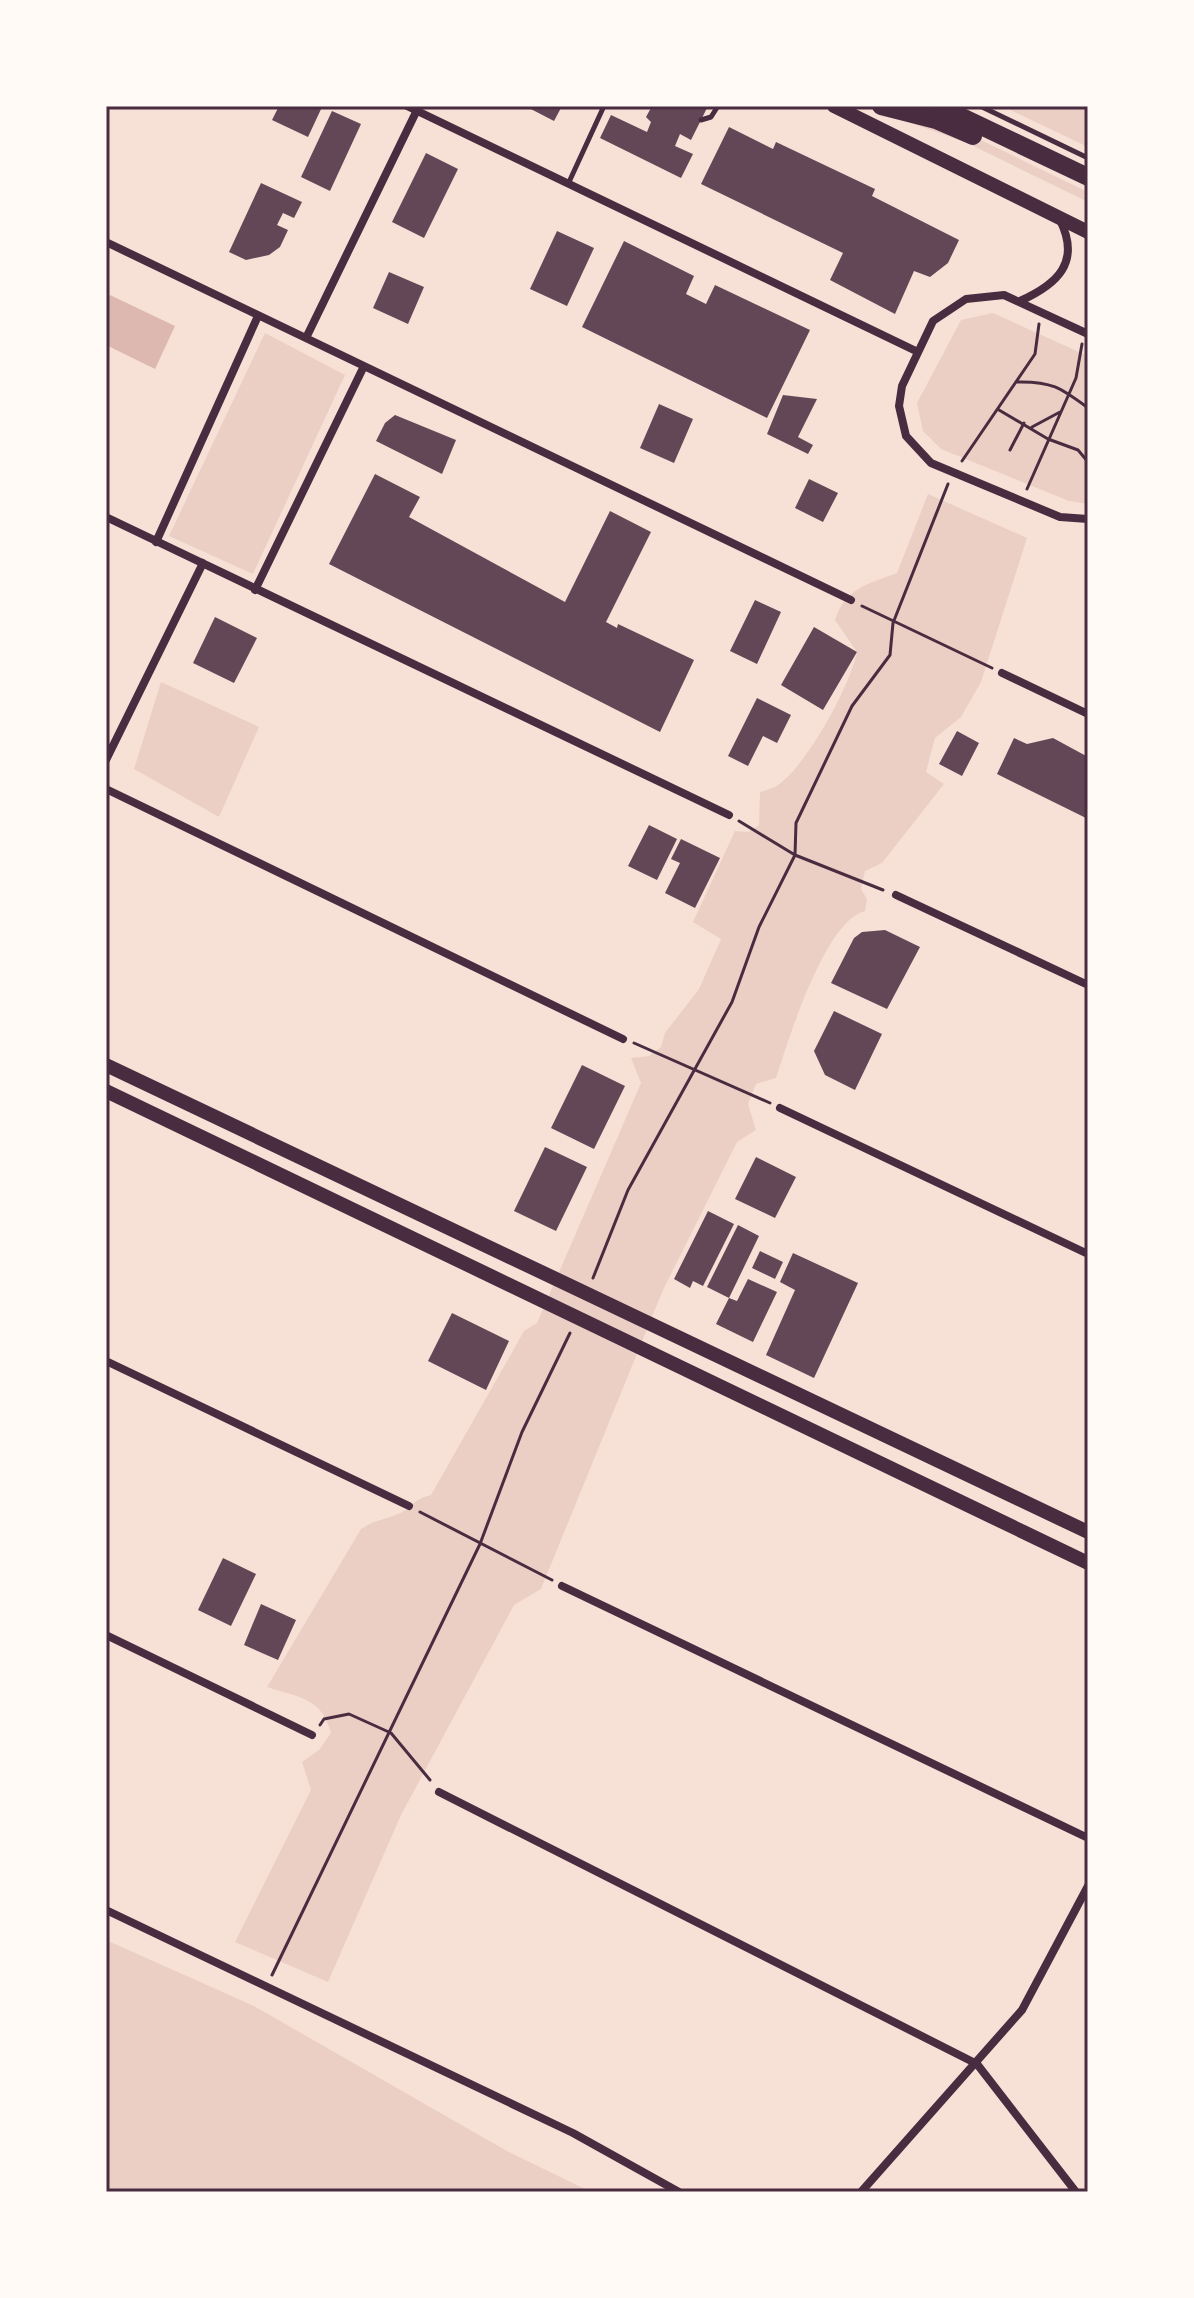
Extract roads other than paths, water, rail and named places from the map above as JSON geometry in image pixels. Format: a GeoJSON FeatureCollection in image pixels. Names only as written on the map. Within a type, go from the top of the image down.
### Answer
{"type":"FeatureCollection","features":[{"type":"Feature","properties":{"kind":"highway"},"geometry":{"type":"LineString","coordinates":[[881,106],[936,120],[983,140],[1015,143]]}},
{"type":"Feature","properties":{"kind":"highway"},"geometry":{"type":"LineString","coordinates":[[939,106],[1088,177]]}},
{"type":"Feature","properties":{"kind":"street"},"geometry":{"type":"LineString","coordinates":[[407,106],[418,108],[918,352]]}},
{"type":"Feature","properties":{"kind":"street"},"geometry":{"type":"LineString","coordinates":[[834,106],[1088,232]]}},
{"type":"Feature","properties":{"kind":"street"},"geometry":{"type":"LineString","coordinates":[[306,338],[418,108]]}},
{"type":"Feature","properties":{"kind":"street"},"geometry":{"type":"LineString","coordinates":[[1020,301],[1041,291],[1063,270],[1070,246],[1060,219]]}},
{"type":"Feature","properties":{"kind":"street"},"geometry":{"type":"LineString","coordinates":[[106,242],[851,600]]}},
{"type":"Feature","properties":{"kind":"street"},"geometry":{"type":"LineString","coordinates":[[1086,333],[1020,301],[991,294],[955,304],[933,321],[902,386],[902,424],[921,456],[952,472],[1060,517],[1088,519]]}},
{"type":"Feature","properties":{"kind":"street"},"geometry":{"type":"LineString","coordinates":[[156,542],[258,316]]}},
{"type":"Feature","properties":{"kind":"street"},"geometry":{"type":"LineString","coordinates":[[255,590],[364,366]]}},
{"type":"Feature","properties":{"kind":"street"},"geometry":{"type":"LineString","coordinates":[[106,517],[729,815]]}},
{"type":"Feature","properties":{"kind":"street"},"geometry":{"type":"LineString","coordinates":[[106,760],[203,563]]}},
{"type":"Feature","properties":{"kind":"street"},"geometry":{"type":"LineString","coordinates":[[1002,673],[1088,714]]}},
{"type":"Feature","properties":{"kind":"street"},"geometry":{"type":"LineString","coordinates":[[106,789],[623,1039]]}},
{"type":"Feature","properties":{"kind":"street"},"geometry":{"type":"LineString","coordinates":[[896,895],[1088,985]]}},
{"type":"Feature","properties":{"kind":"street"},"geometry":{"type":"LineString","coordinates":[[106,1065],[1088,1532]]}},
{"type":"Feature","properties":{"kind":"street"},"geometry":{"type":"LineString","coordinates":[[106,1091],[1088,1563]]}},
{"type":"Feature","properties":{"kind":"street"},"geometry":{"type":"LineString","coordinates":[[780,1108],[1088,1254]]}},
{"type":"Feature","properties":{"kind":"street"},"geometry":{"type":"LineString","coordinates":[[540,1300],[554,1293],[556,1283],[550,1276]]}},
{"type":"Feature","properties":{"kind":"street"},"geometry":{"type":"LineString","coordinates":[[638,1347],[633,1342],[633,1332],[640,1322],[646,1321]]}},
{"type":"Feature","properties":{"kind":"street"},"geometry":{"type":"LineString","coordinates":[[106,1361],[409,1506]]}},
{"type":"Feature","properties":{"kind":"street"},"geometry":{"type":"LineString","coordinates":[[562,1586],[1088,1838]]}},
{"type":"Feature","properties":{"kind":"street"},"geometry":{"type":"LineString","coordinates":[[106,1635],[312,1735]]}},
{"type":"Feature","properties":{"kind":"street"},"geometry":{"type":"LineString","coordinates":[[439,1792],[977,2064],[1076,2192]]}},
{"type":"Feature","properties":{"kind":"street"},"geometry":{"type":"LineString","coordinates":[[861,2192],[977,2064],[1037,1988],[1088,1886]]}},
{"type":"Feature","properties":{"kind":"street"},"geometry":{"type":"LineString","coordinates":[[106,1910],[573,2133],[679,2192]]}},
{"type":"Feature","properties":{"kind":"lane"},"geometry":{"type":"LineString","coordinates":[[569,182],[604,106]]}},
{"type":"Feature","properties":{"kind":"lane"},"geometry":{"type":"LineString","coordinates":[[701,120],[711,117],[718,106]]}},
{"type":"Feature","properties":{"kind":"lane"},"geometry":{"type":"LineString","coordinates":[[980,106],[1088,158]]}}]}
